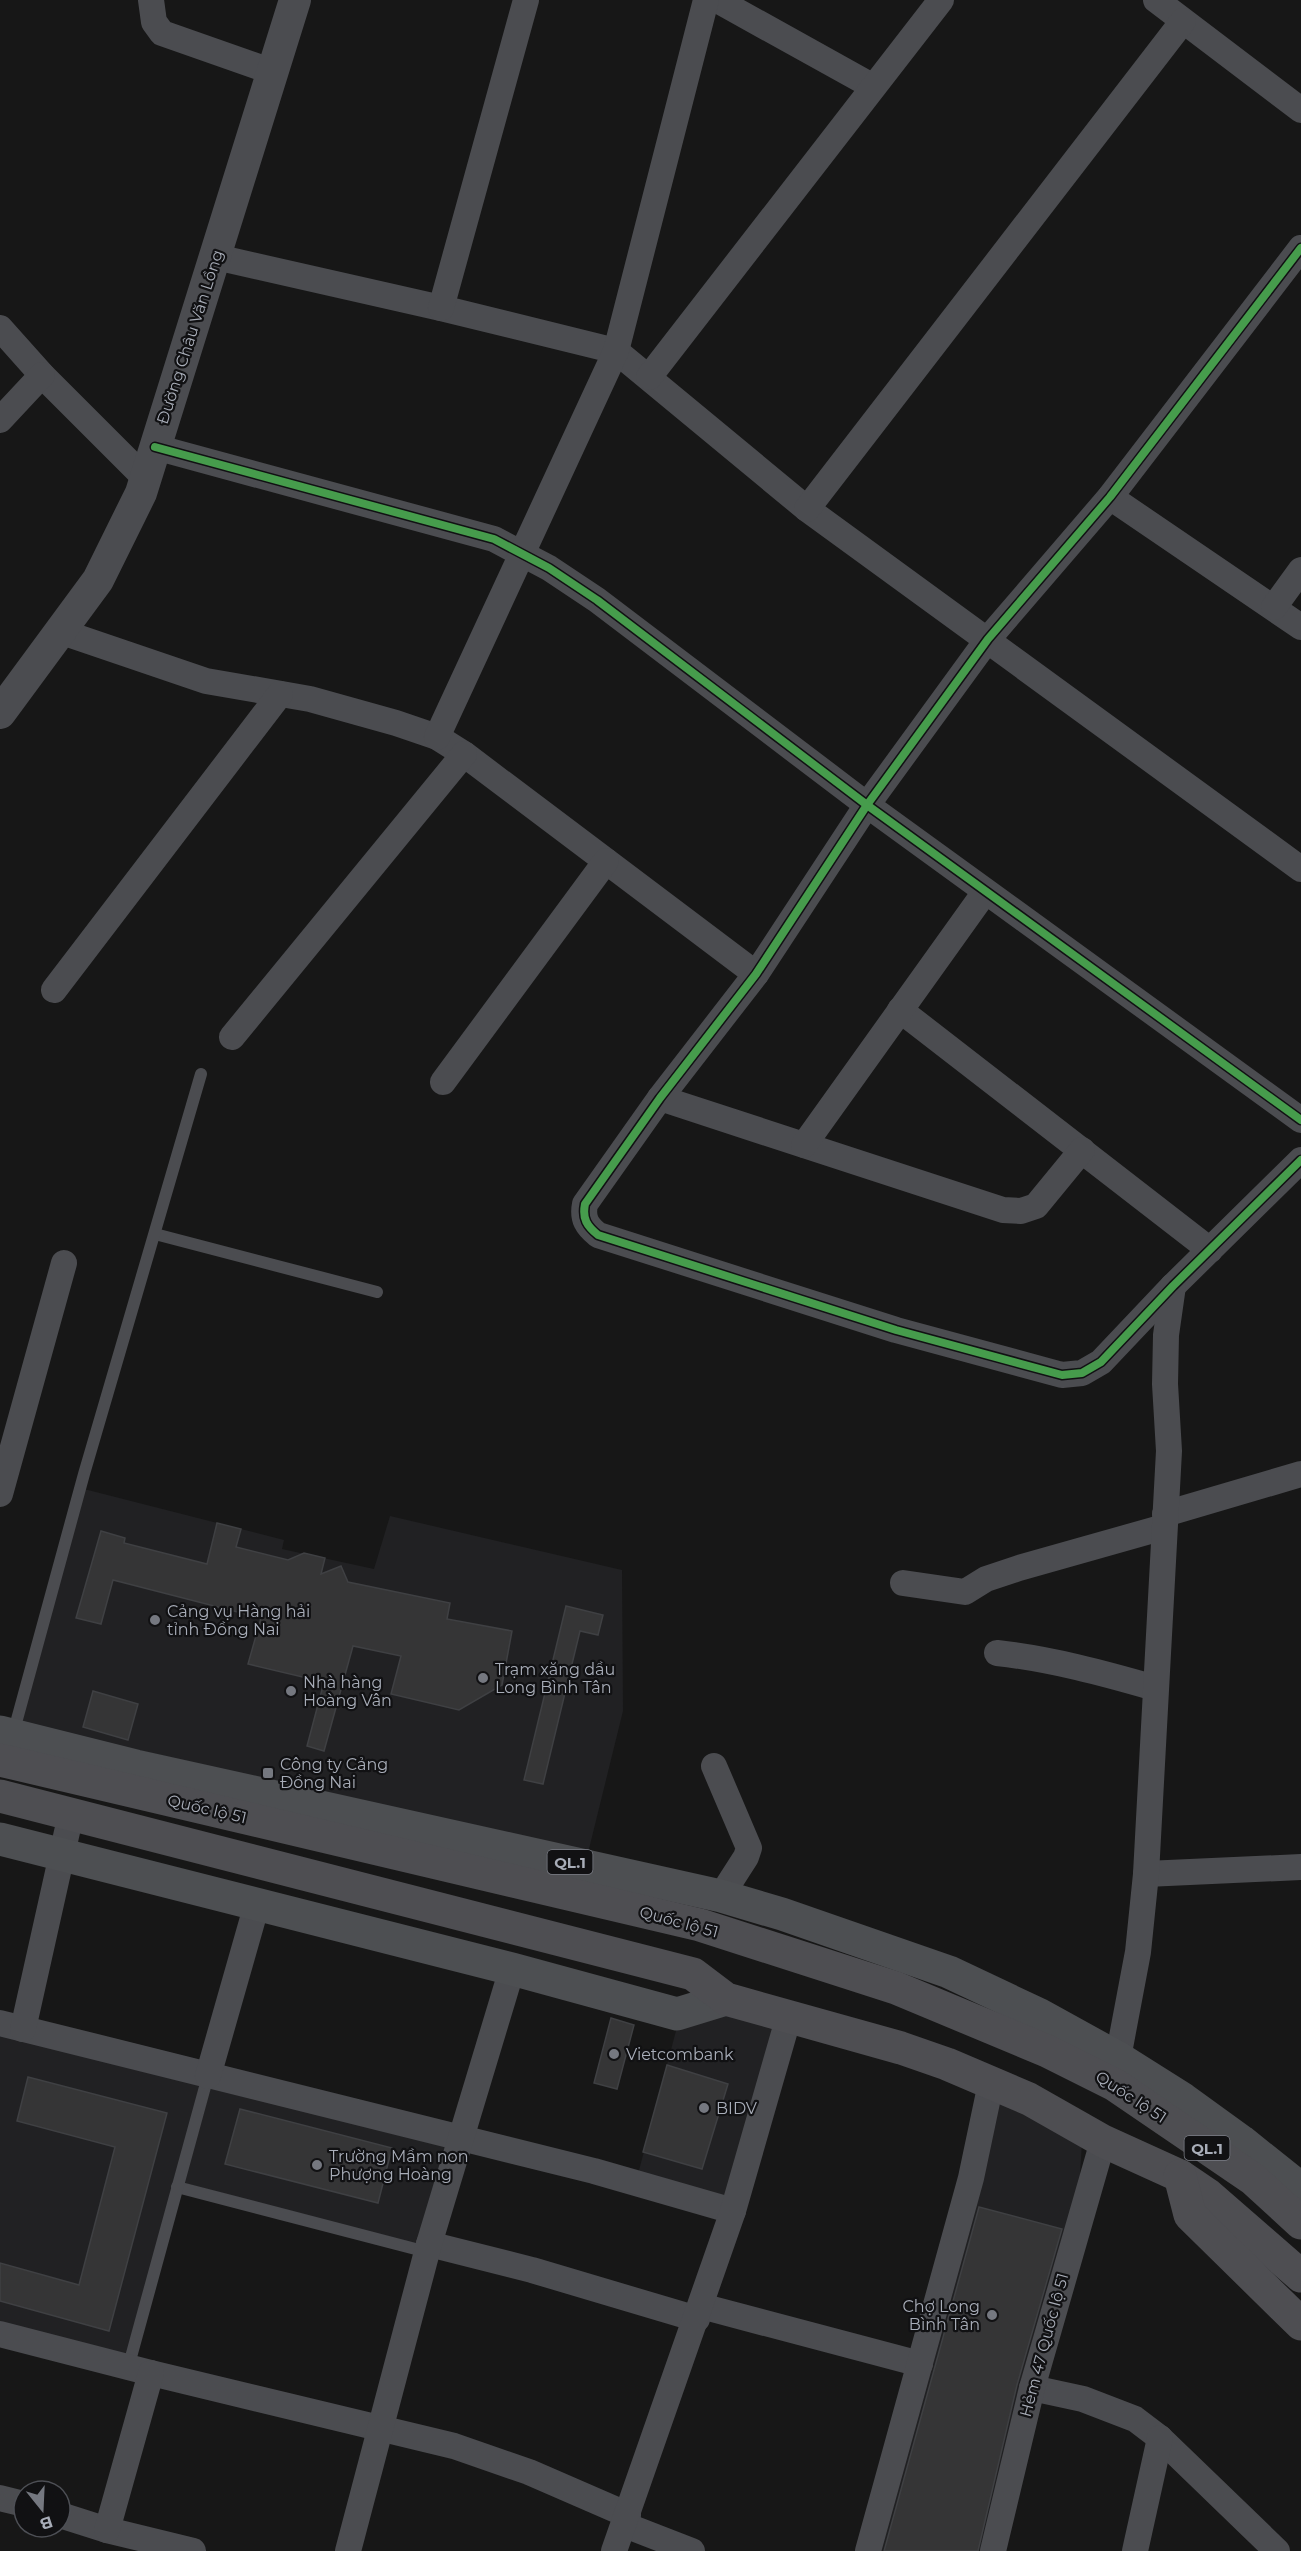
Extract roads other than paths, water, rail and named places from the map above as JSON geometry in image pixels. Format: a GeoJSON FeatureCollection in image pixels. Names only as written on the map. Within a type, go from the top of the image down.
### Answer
{"type":"FeatureCollection","features":[{"type":"Feature","properties":{"kind":"highway","name":"Quốc lộ 51"},"geometry":{"type":"LineString","coordinates":[[6,1747],[700,1925],[896,1988],[1047,2051],[1113,2070],[1253,2180],[1301,2223]]}},
{"type":"Feature","properties":{"kind":"highway","name":"QL.1"},"geometry":{"type":"LineString","coordinates":[[0,1796],[693,1974],[726,1999],[901,2048],[1029,2099],[1103,2141],[1180,2176],[1208,2195],[1301,2276]]}},
{"type":"Feature","properties":{"kind":"highway","name":"QL.1"},"geometry":{"type":"LineString","coordinates":[[1180,2176],[1190,2215],[1301,2324]]}},
{"type":"Feature","properties":{"kind":"main road","name":"Quốc lộ 51"},"geometry":{"type":"LineString","coordinates":[[6,1747],[136,1766],[722,1896],[782,1914],[949,1972],[1040,2015],[1113,2070],[1183,2098],[1241,2140],[1301,2189]]}},
{"type":"Feature","properties":{"kind":"main road"},"geometry":{"type":"LineString","coordinates":[[0,1839],[512,1969],[677,2014],[726,1999]]}},
{"type":"Feature","properties":{"kind":"street"},"geometry":{"type":"LineString","coordinates":[[151,0],[154,22],[162,33],[273,72]]}},
{"type":"Feature","properties":{"kind":"street","name":"Đường Châu Văn Lồng"},"geometry":{"type":"LineString","coordinates":[[0,712],[98,580],[141,493],[295,0]]}},
{"type":"Feature","properties":{"kind":"street"},"geometry":{"type":"LineString","coordinates":[[441,308],[526,0]]}},
{"type":"Feature","properties":{"kind":"street"},"geometry":{"type":"LineString","coordinates":[[437,737],[616,351],[706,0]]}},
{"type":"Feature","properties":{"kind":"street"},"geometry":{"type":"LineString","coordinates":[[717,0],[872,86]]}},
{"type":"Feature","properties":{"kind":"street"},"geometry":{"type":"LineString","coordinates":[[649,377],[872,86],[941,0]]}},
{"type":"Feature","properties":{"kind":"street"},"geometry":{"type":"LineString","coordinates":[[1156,0],[1301,110]]}},
{"type":"Feature","properties":{"kind":"street"},"geometry":{"type":"LineString","coordinates":[[807,510],[1183,21]]}},
{"type":"Feature","properties":{"kind":"street"},"geometry":{"type":"LineString","coordinates":[[1301,248],[1110,497],[988,639],[867,805],[756,975],[660,1098],[585,1204],[583,1214],[587,1226],[598,1235],[896,1330],[1062,1375],[1082,1373],[1101,1362],[1173,1286],[1301,1160]]}},
{"type":"Feature","properties":{"kind":"street"},"geometry":{"type":"LineString","coordinates":[[216,257],[441,308],[616,351],[807,510],[988,639],[1301,869]]}},
{"type":"Feature","properties":{"kind":"street"},"geometry":{"type":"LineString","coordinates":[[0,328],[42,375],[145,478]]}},
{"type":"Feature","properties":{"kind":"street"},"geometry":{"type":"LineString","coordinates":[[0,420],[42,375]]}},
{"type":"Feature","properties":{"kind":"street"},"geometry":{"type":"LineString","coordinates":[[155,447],[494,538],[597,600],[867,805],[1301,1120]]}},
{"type":"Feature","properties":{"kind":"street"},"geometry":{"type":"LineString","coordinates":[[1110,497],[1301,627]]}},
{"type":"Feature","properties":{"kind":"street"},"geometry":{"type":"LineString","coordinates":[[1274,607],[1301,570]]}},
{"type":"Feature","properties":{"kind":"street"},"geometry":{"type":"LineString","coordinates":[[59,631],[206,681],[310,699],[437,737],[464,754],[756,975]]}},
{"type":"Feature","properties":{"kind":"street"},"geometry":{"type":"LineString","coordinates":[[54,990],[280,694]]}},
{"type":"Feature","properties":{"kind":"street"},"geometry":{"type":"LineString","coordinates":[[232,1037],[464,754]]}},
{"type":"Feature","properties":{"kind":"street"},"geometry":{"type":"LineString","coordinates":[[443,1082],[606,861]]}},
{"type":"Feature","properties":{"kind":"street"},"geometry":{"type":"LineString","coordinates":[[804,1145],[985,892]]}},
{"type":"Feature","properties":{"kind":"street"},"geometry":{"type":"LineString","coordinates":[[900,1010],[1210,1250]]}},
{"type":"Feature","properties":{"kind":"street"},"geometry":{"type":"LineString","coordinates":[[660,1098],[1003,1210],[1021,1211],[1036,1206],[1082,1150]]}},
{"type":"Feature","properties":{"kind":"street"},"geometry":{"type":"LineString","coordinates":[[0,1494],[64,1263]]}},
{"type":"Feature","properties":{"kind":"street"},"geometry":{"type":"LineString","coordinates":[[1113,2070],[1138,1952],[1146,1874],[1169,1451],[1165,1384],[1166,1335],[1173,1286]]}},
{"type":"Feature","properties":{"kind":"street"},"geometry":{"type":"LineString","coordinates":[[903,1583],[965,1592],[986,1579],[1301,1474]]}},
{"type":"Feature","properties":{"kind":"street"},"geometry":{"type":"LineString","coordinates":[[997,1653],[1028,1656],[1155,1688]]}},
{"type":"Feature","properties":{"kind":"street"},"geometry":{"type":"LineString","coordinates":[[714,1766],[748,1848],[746,1857],[722,1896]]}},
{"type":"Feature","properties":{"kind":"street"},"geometry":{"type":"LineString","coordinates":[[71,1814],[62,1855],[11,2026],[460,2140],[604,2174],[733,2211]]}},
{"type":"Feature","properties":{"kind":"street"},"geometry":{"type":"LineString","coordinates":[[1146,1874],[1301,1867]]}},
{"type":"Feature","properties":{"kind":"street"},"geometry":{"type":"LineString","coordinates":[[208,2076],[257,1904]]}},
{"type":"Feature","properties":{"kind":"street"},"geometry":{"type":"LineString","coordinates":[[348,2551],[428,2248],[512,1969]]}},
{"type":"Feature","properties":{"kind":"street"},"geometry":{"type":"LineString","coordinates":[[614,2551],[733,2211],[789,2016]]}},
{"type":"Feature","properties":{"kind":"street"},"geometry":{"type":"LineString","coordinates":[[868,2551],[971,2178],[991,2083]]}},
{"type":"Feature","properties":{"kind":"street","name":"Hẻm 47 Quốc lộ 51"},"geometry":{"type":"LineString","coordinates":[[993,2551],[1032,2388],[1103,2141]]}},
{"type":"Feature","properties":{"kind":"street"},"geometry":{"type":"LineString","coordinates":[[428,2248],[532,2270],[920,2364]]}},
{"type":"Feature","properties":{"kind":"street"},"geometry":{"type":"LineString","coordinates":[[0,2334],[140,2371],[454,2446],[499,2461],[692,2551]]}},
{"type":"Feature","properties":{"kind":"street"},"geometry":{"type":"LineString","coordinates":[[107,2530],[140,2371]]}},
{"type":"Feature","properties":{"kind":"street"},"geometry":{"type":"LineString","coordinates":[[1032,2388],[1083,2398],[1135,2420],[1160,2438],[1277,2551]]}},
{"type":"Feature","properties":{"kind":"street"},"geometry":{"type":"LineString","coordinates":[[1135,2551],[1160,2438]]}},
{"type":"Feature","properties":{"kind":"street"},"geometry":{"type":"LineString","coordinates":[[72,2519],[107,2530],[193,2551]]}},
{"type":"Feature","properties":{"kind":"lane"},"geometry":{"type":"LineString","coordinates":[[6,1747],[201,1074]]}},
{"type":"Feature","properties":{"kind":"lane"},"geometry":{"type":"LineString","coordinates":[[155,1234],[377,1292]]}},
{"type":"Feature","properties":{"kind":"lane"},"geometry":{"type":"LineString","coordinates":[[140,2371],[177,2187],[208,2076]]}},
{"type":"Feature","properties":{"kind":"lane"},"geometry":{"type":"LineString","coordinates":[[177,2187],[428,2248]]}},
{"type":"Feature","properties":{"kind":"place","name":"Cảng vụ Hàng hải tỉnh Đồng Nai"},"geometry":{"type":"Point","coordinates":[155,1620]}},
{"type":"Feature","properties":{"kind":"place","name":"Trạm xăng dầu Long Bình Tân"},"geometry":{"type":"Point","coordinates":[483,1678]}},
{"type":"Feature","properties":{"kind":"place","name":"Nhà hàng Hoàng Vân"},"geometry":{"type":"Point","coordinates":[291,1691]}},
{"type":"Feature","properties":{"kind":"place","name":"Công ty Cảng Đồng Nai"},"geometry":{"type":"Point","coordinates":[268,1773]}},
{"type":"Feature","properties":{"kind":"place","name":"Vietcombank"},"geometry":{"type":"Point","coordinates":[614,2054]}},
{"type":"Feature","properties":{"kind":"place","name":"BIDV"},"geometry":{"type":"Point","coordinates":[704,2108]}},
{"type":"Feature","properties":{"kind":"place","name":"Trường Mầm non Phượng Hoàng"},"geometry":{"type":"Point","coordinates":[317,2165]}},
{"type":"Feature","properties":{"kind":"place","name":"Chợ Long Bình Tân"},"geometry":{"type":"Point","coordinates":[992,2315]}}]}
